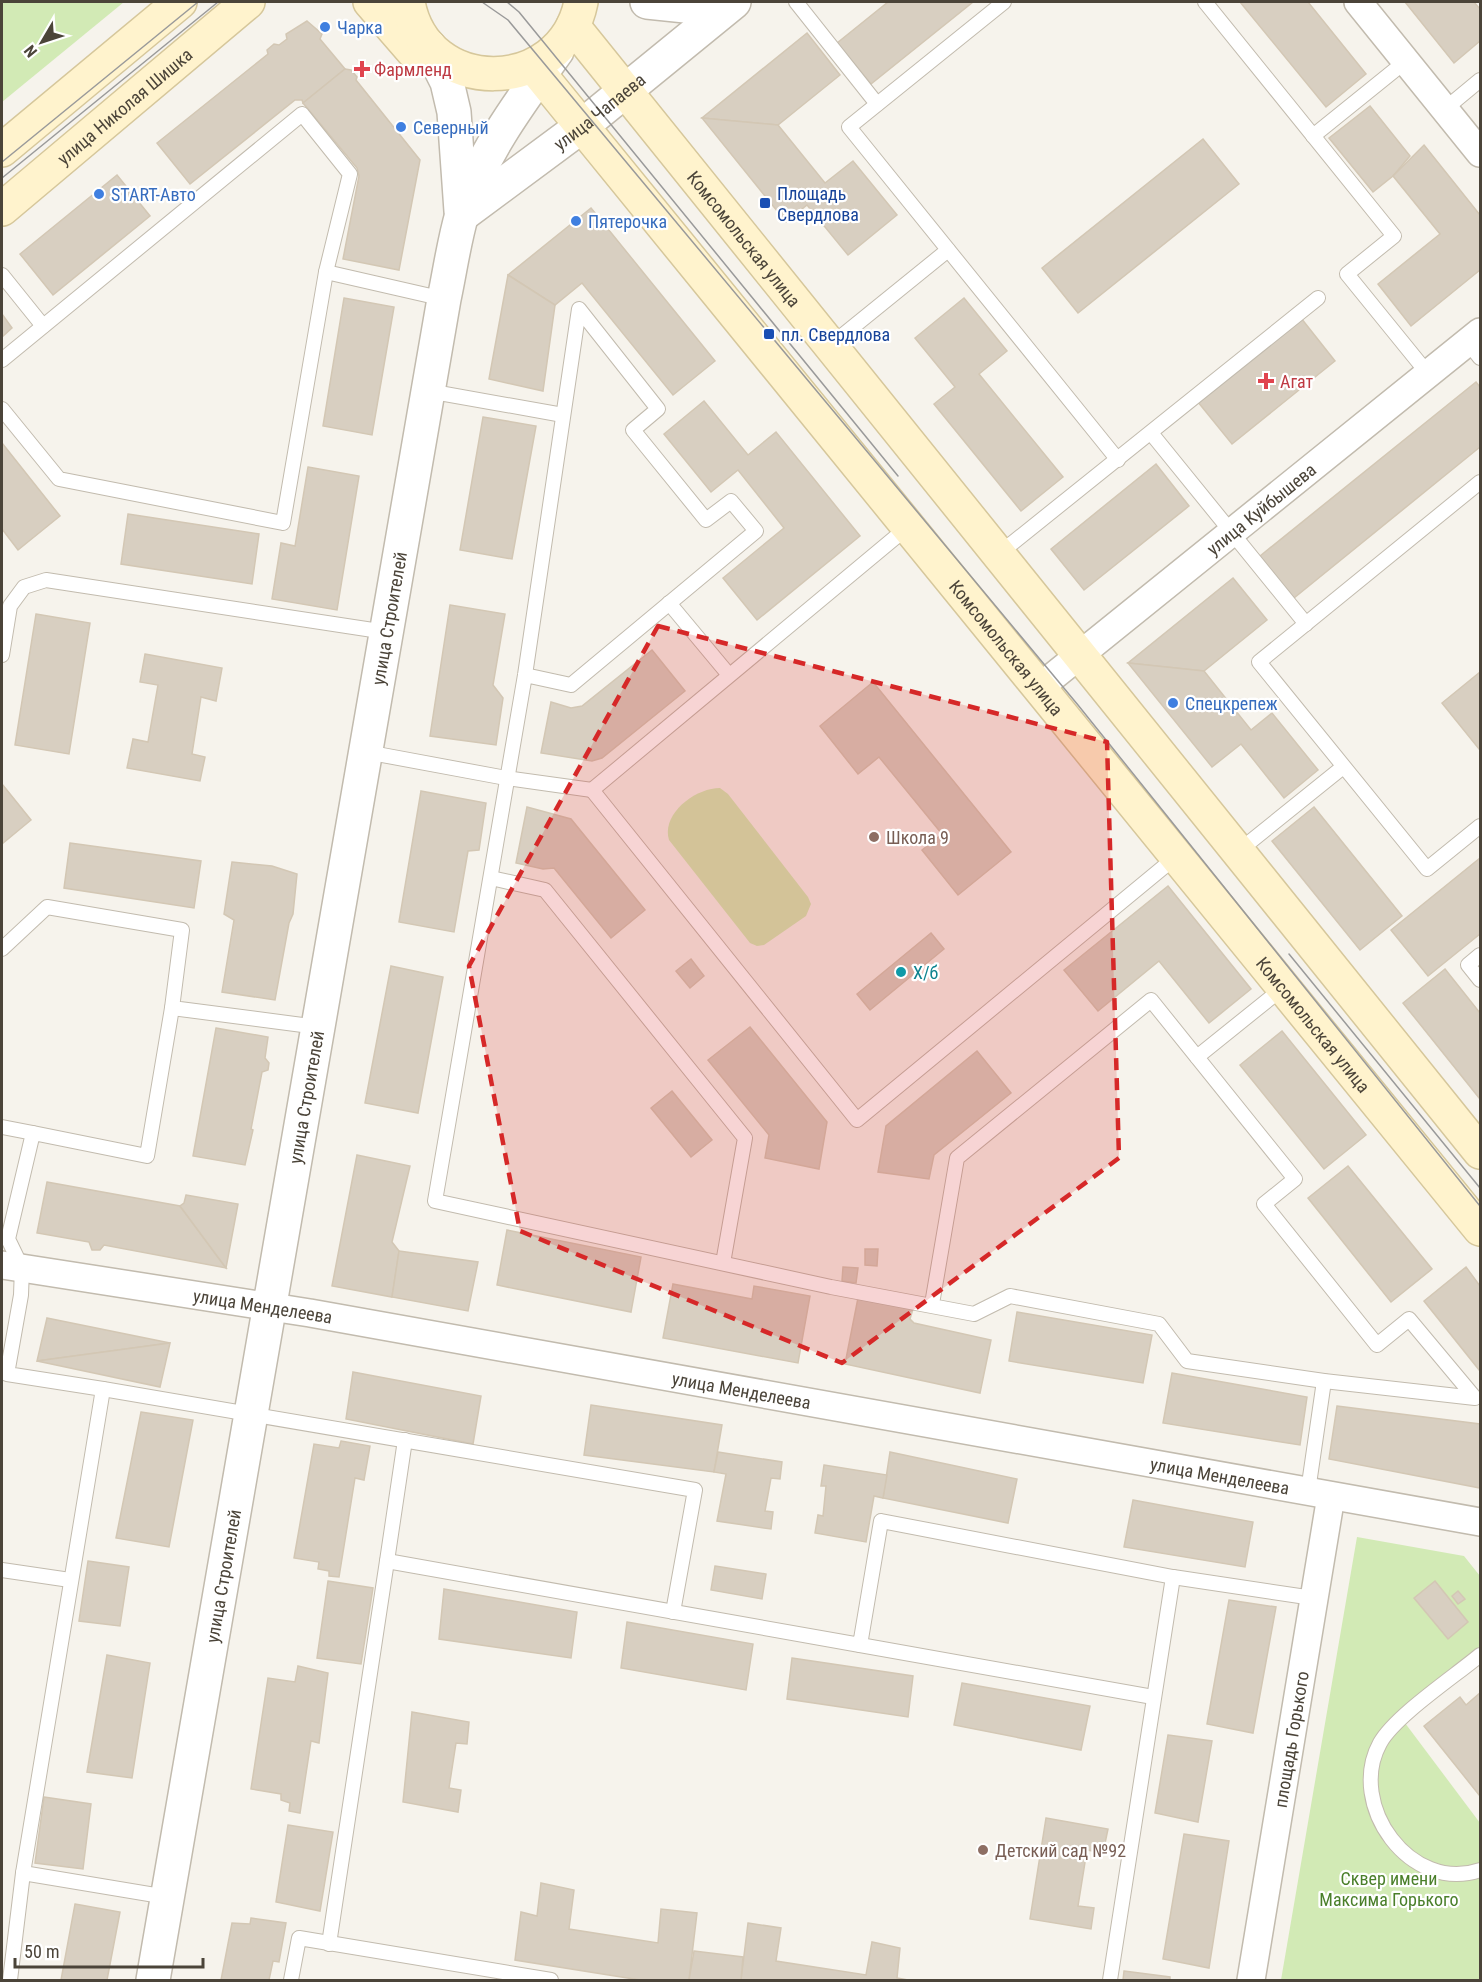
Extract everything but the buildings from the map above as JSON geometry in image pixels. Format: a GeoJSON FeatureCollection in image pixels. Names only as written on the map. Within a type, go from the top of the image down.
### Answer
{"type":"FeatureCollection","features":[{"type":"Feature","properties":{"kind":"main road"},"geometry":{"type":"LineString","coordinates":[[2,150],[180,2]]}},
{"type":"Feature","properties":{"kind":"main road","name":"улица Николая Шишка"},"geometry":{"type":"LineString","coordinates":[[2,209],[248,2]]}},
{"type":"Feature","properties":{"kind":"main road"},"geometry":{"type":"LineString","coordinates":[[370,2],[392,24],[419,35]]}},
{"type":"Feature","properties":{"kind":"main road"},"geometry":{"type":"LineString","coordinates":[[378,2],[460,68],[480,73],[536,70],[573,22]]}},
{"type":"Feature","properties":{"kind":"main road","name":"Комсомольская улица"},"geometry":{"type":"LineString","coordinates":[[573,22],[1240,850],[1480,1152]]}},
{"type":"Feature","properties":{"kind":"main road","name":"Комсомольская улица"},"geometry":{"type":"LineString","coordinates":[[536,70],[1480,1229]]}},
{"type":"Feature","properties":{"kind":"street"},"geometry":{"type":"LineString","coordinates":[[647,2],[695,7],[719,2]]}},
{"type":"Feature","properties":{"kind":"street","name":"улица Чапаева"},"geometry":{"type":"LineString","coordinates":[[462,215],[582,126],[734,2]]}},
{"type":"Feature","properties":{"kind":"street"},"geometry":{"type":"LineString","coordinates":[[1358,2],[1480,153]]}},
{"type":"Feature","properties":{"kind":"street","name":"улица Строителей"},"geometry":{"type":"LineString","coordinates":[[419,35],[454,127],[462,215]]}},
{"type":"Feature","properties":{"kind":"street","name":"улица Строителей"},"geometry":{"type":"LineString","coordinates":[[153,1980],[444,299],[462,215],[489,153],[536,70]]}},
{"type":"Feature","properties":{"kind":"street","name":"улица Куйбышева"},"geometry":{"type":"LineString","coordinates":[[1040,687],[1429,375],[1476,344]]}},
{"type":"Feature","properties":{"kind":"street","name":"улица Менделеева"},"geometry":{"type":"LineString","coordinates":[[12,1267],[270,1307],[1320,1494],[1478,1525]]}},
{"type":"Feature","properties":{"kind":"street","name":"площадь Горького"},"geometry":{"type":"LineString","coordinates":[[1251,1980],[1312,1598],[1320,1494]]}},
{"type":"Feature","properties":{"kind":"lane"},"geometry":{"type":"LineString","coordinates":[[796,2],[877,104]]}},
{"type":"Feature","properties":{"kind":"lane"},"geometry":{"type":"LineString","coordinates":[[1004,2],[849,127],[1118,459]]}},
{"type":"Feature","properties":{"kind":"lane"},"geometry":{"type":"LineString","coordinates":[[1205,2],[1394,236],[1347,274],[1429,375]]}},
{"type":"Feature","properties":{"kind":"lane"},"geometry":{"type":"LineString","coordinates":[[1313,136],[1406,61]]}},
{"type":"Feature","properties":{"kind":"lane"},"geometry":{"type":"LineString","coordinates":[[1445,109],[1480,80]]}},
{"type":"Feature","properties":{"kind":"lane"},"geometry":{"type":"LineString","coordinates":[[2,360],[302,114],[350,174],[326,272],[283,523],[58,479],[2,409]]}},
{"type":"Feature","properties":{"kind":"lane"},"geometry":{"type":"LineString","coordinates":[[832,344],[948,250]]}},
{"type":"Feature","properties":{"kind":"lane"},"geometry":{"type":"LineString","coordinates":[[326,272],[444,299]]}},
{"type":"Feature","properties":{"kind":"lane"},"geometry":{"type":"LineString","coordinates":[[2,275],[42,326]]}},
{"type":"Feature","properties":{"kind":"lane"},"geometry":{"type":"LineString","coordinates":[[1000,553],[1318,298]]}},
{"type":"Feature","properties":{"kind":"lane"},"geometry":{"type":"LineString","coordinates":[[525,675],[571,685],[756,531],[731,501],[706,520],[633,430],[658,409],[579,309],[525,675],[435,1201],[974,1314],[1010,1296],[1159,1324],[1187,1361],[1324,1381],[1475,1398],[1409,1319],[1377,1345],[1264,1204],[1295,1179],[1152,1000],[957,1158],[932,1305]]}},
{"type":"Feature","properties":{"kind":"lane"},"geometry":{"type":"LineString","coordinates":[[428,391],[563,415]]}},
{"type":"Feature","properties":{"kind":"lane"},"geometry":{"type":"LineString","coordinates":[[1151,433],[1306,624]]}},
{"type":"Feature","properties":{"kind":"lane"},"geometry":{"type":"LineString","coordinates":[[1480,482],[1259,662],[1426,869],[1480,826]]}},
{"type":"Feature","properties":{"kind":"lane"},"geometry":{"type":"LineString","coordinates":[[592,790],[909,526]]}},
{"type":"Feature","properties":{"kind":"lane"},"geometry":{"type":"LineString","coordinates":[[2,655],[10,606],[24,587],[46,580],[386,632]]}},
{"type":"Feature","properties":{"kind":"lane"},"geometry":{"type":"LineString","coordinates":[[669,603],[729,675]]}},
{"type":"Feature","properties":{"kind":"lane"},"geometry":{"type":"LineString","coordinates":[[366,752],[506,778],[592,790],[857,1120],[1178,856]]}},
{"type":"Feature","properties":{"kind":"lane"},"geometry":{"type":"LineString","coordinates":[[1240,850],[1344,767]]}},
{"type":"Feature","properties":{"kind":"lane"},"geometry":{"type":"LineString","coordinates":[[491,878],[545,890],[745,1138],[723,1263]]}},
{"type":"Feature","properties":{"kind":"lane"},"geometry":{"type":"LineString","coordinates":[[2,949],[47,907],[182,930],[172,1008],[147,1156],[2,1127]]}},
{"type":"Feature","properties":{"kind":"lane"},"geometry":{"type":"LineString","coordinates":[[1480,955],[1468,965],[1480,980]]}},
{"type":"Feature","properties":{"kind":"lane"},"geometry":{"type":"LineString","coordinates":[[1197,1057],[1284,987]]}},
{"type":"Feature","properties":{"kind":"lane"},"geometry":{"type":"LineString","coordinates":[[172,1008],[318,1027]]}},
{"type":"Feature","properties":{"kind":"lane"},"geometry":{"type":"LineString","coordinates":[[33,1133],[8,1239],[12,1267],[21,1294],[4,1374],[251,1413],[695,1490],[673,1612]]}},
{"type":"Feature","properties":{"kind":"lane"},"geometry":{"type":"LineString","coordinates":[[1320,1494],[1324,1381]]}},
{"type":"Feature","properties":{"kind":"lane"},"geometry":{"type":"LineString","coordinates":[[10,1980],[22,1873],[103,1389]]}},
{"type":"Feature","properties":{"kind":"lane"},"geometry":{"type":"LineString","coordinates":[[329,1944],[405,1440]]}},
{"type":"Feature","properties":{"kind":"lane"},"geometry":{"type":"LineString","coordinates":[[860,1645],[881,1521],[1173,1577],[1312,1598]]}},
{"type":"Feature","properties":{"kind":"lane"},"geometry":{"type":"LineString","coordinates":[[387,1561],[1153,1697]]}},
{"type":"Feature","properties":{"kind":"lane"},"geometry":{"type":"LineString","coordinates":[[2,1570],[70,1580]]}},
{"type":"Feature","properties":{"kind":"lane"},"geometry":{"type":"LineString","coordinates":[[1110,1980],[1173,1577]]}},
{"type":"Feature","properties":{"kind":"lane"},"geometry":{"type":"LineString","coordinates":[[1480,1655],[1402,1719],[1380,1743],[1372,1770],[1373,1804],[1389,1836],[1410,1860],[1446,1872],[1480,1870]]}},
{"type":"Feature","properties":{"kind":"lane"},"geometry":{"type":"LineString","coordinates":[[22,1873],[167,1897]]}},
{"type":"Feature","properties":{"kind":"lane"},"geometry":{"type":"LineString","coordinates":[[291,1980],[298,1938],[551,1980]]}},
{"type":"Feature","properties":{"kind":"highlighted area"},"geometry":{"type":"Polygon","coordinates":[[[658,626],[1107,742],[1119,1158],[842,1363],[520,1231],[469,966],[658,626]]]}},
{"type":"Feature","properties":{"kind":"green space"},"geometry":{"type":"Polygon","coordinates":[[[2,2],[124,2],[2,102],[2,2]]]}},
{"type":"Feature","properties":{"kind":"green space"},"geometry":{"type":"Polygon","coordinates":[[[720,788],[728,794],[808,897],[811,904],[806,916],[764,945],[757,946],[750,943],[669,840],[670,821],[682,804],[700,792],[720,788]]]}},
{"type":"Feature","properties":{"kind":"green space","name":"Сквер имени Максима Горького"},"geometry":{"type":"Polygon","coordinates":[[[1357,1537],[1464,1556],[1480,1576],[1480,1655],[1402,1719],[1480,1823],[1480,1980],[1281,1980],[1357,1537]]]}},
{"type":"Feature","properties":{"kind":"tram line"},"geometry":{"type":"LineString","coordinates":[[2,162],[198,2]]}},
{"type":"Feature","properties":{"kind":"tram line"},"geometry":{"type":"LineString","coordinates":[[2,178],[218,2]]}},
{"type":"Feature","properties":{"kind":"tram line"},"geometry":{"type":"LineString","coordinates":[[482,2],[508,20],[1078,705],[1480,1206]]}},
{"type":"Feature","properties":{"kind":"tram line"},"geometry":{"type":"LineString","coordinates":[[507,2],[519,12],[898,476]]}},
{"type":"Feature","properties":{"kind":"tram line"},"geometry":{"type":"LineString","coordinates":[[1289,954],[1480,1188]]}},
{"type":"Feature","properties":{"kind":"place","name":"Чарка"},"geometry":{"type":"Point","coordinates":[325,27]}},
{"type":"Feature","properties":{"kind":"place","name":"Фармленд"},"geometry":{"type":"Point","coordinates":[362,69]}},
{"type":"Feature","properties":{"kind":"place","name":"Северный"},"geometry":{"type":"Point","coordinates":[401,127]}},
{"type":"Feature","properties":{"kind":"place","name":"START-Авто"},"geometry":{"type":"Point","coordinates":[99,194]}},
{"type":"Feature","properties":{"kind":"place","name":"Площадь Свердлова"},"geometry":{"type":"Point","coordinates":[765,203]}},
{"type":"Feature","properties":{"kind":"place","name":"Пятерочка"},"geometry":{"type":"Point","coordinates":[576,221]}},
{"type":"Feature","properties":{"kind":"place","name":"пл. Свердлова"},"geometry":{"type":"Point","coordinates":[769,334]}},
{"type":"Feature","properties":{"kind":"place","name":"Агат"},"geometry":{"type":"Point","coordinates":[1266,381]}},
{"type":"Feature","properties":{"kind":"place","name":"Спецкрепеж"},"geometry":{"type":"Point","coordinates":[1173,703]}},
{"type":"Feature","properties":{"kind":"place","name":"Школа 9"},"geometry":{"type":"Point","coordinates":[874,837]}},
{"type":"Feature","properties":{"kind":"place","name":"Х/б"},"geometry":{"type":"Point","coordinates":[901,972]}},
{"type":"Feature","properties":{"kind":"place","name":"Детский сад №92"},"geometry":{"type":"Point","coordinates":[983,1850]}}]}
